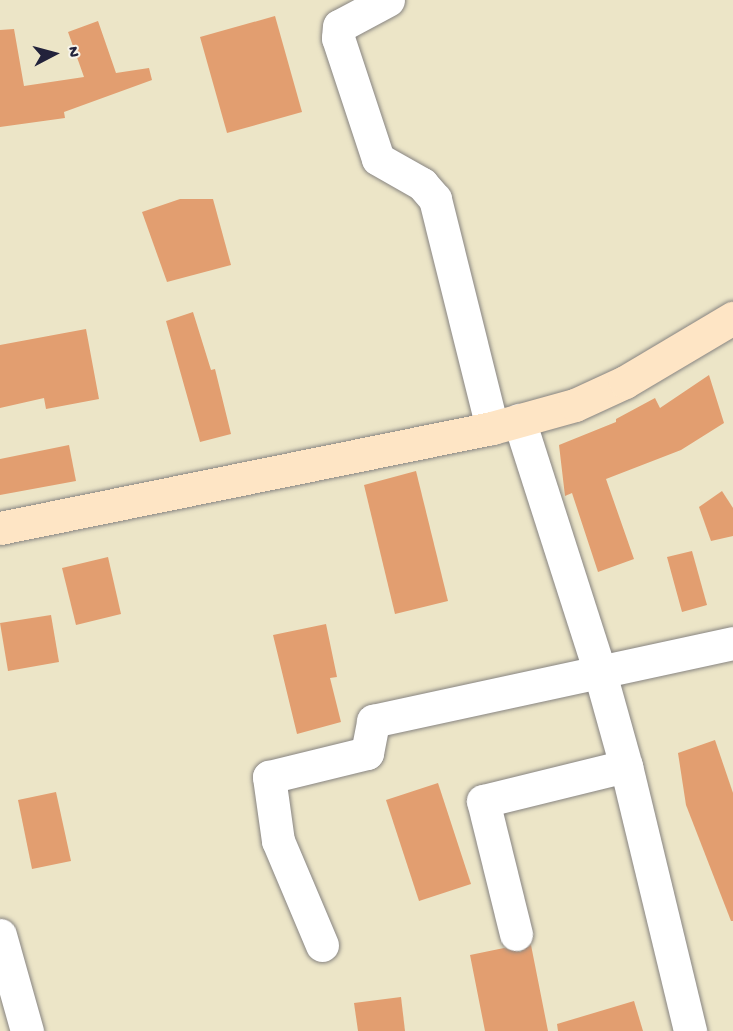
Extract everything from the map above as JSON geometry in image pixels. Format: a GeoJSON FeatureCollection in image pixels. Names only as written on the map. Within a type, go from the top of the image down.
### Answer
{"type":"FeatureCollection","features":[{"type":"Feature","properties":{"kind":"street"},"geometry":{"type":"LineString","coordinates":[[388,0],[339,26],[338,38],[378,159],[422,184],[435,199],[506,424],[600,673],[626,766],[690,1031]]}},
{"type":"Feature","properties":{"kind":"street"},"geometry":{"type":"LineString","coordinates":[[0,528],[506,424],[575,405],[625,382],[733,318]]}},
{"type":"Feature","properties":{"kind":"street"},"geometry":{"type":"LineString","coordinates":[[322,945],[278,841],[269,777],[367,753],[373,721],[733,643]]}},
{"type":"Feature","properties":{"kind":"street"},"geometry":{"type":"LineString","coordinates":[[516,934],[483,801],[626,766]]}},
{"type":"Feature","properties":{"kind":"street"},"geometry":{"type":"LineString","coordinates":[[0,935],[27,1031]]}},
{"type":"Feature","properties":{"kind":"building"},"geometry":{"type":"Polygon","coordinates":[[[275,16],[302,112],[227,133],[200,37],[275,16]]]}},
{"type":"Feature","properties":{"kind":"building"},"geometry":{"type":"Polygon","coordinates":[[[98,21],[116,73],[149,68],[152,80],[64,112],[65,118],[0,127],[0,30],[14,29],[24,86],[84,77],[68,32],[98,21]]]}},
{"type":"Feature","properties":{"kind":"building"},"geometry":{"type":"Polygon","coordinates":[[[180,199],[213,199],[231,265],[167,282],[142,212],[180,199]]]}},
{"type":"Feature","properties":{"kind":"building"},"geometry":{"type":"Polygon","coordinates":[[[193,312],[211,370],[215,369],[231,434],[200,442],[166,321],[193,312]]]}},
{"type":"Feature","properties":{"kind":"building"},"geometry":{"type":"Polygon","coordinates":[[[86,329],[99,399],[46,409],[44,398],[0,408],[0,345],[86,329]]]}},
{"type":"Feature","properties":{"kind":"building"},"geometry":{"type":"Polygon","coordinates":[[[709,375],[724,423],[681,450],[606,479],[634,559],[598,572],[572,493],[565,496],[559,445],[616,422],[616,419],[655,398],[660,408],[709,375]]]}},
{"type":"Feature","properties":{"kind":"building"},"geometry":{"type":"Polygon","coordinates":[[[69,445],[76,481],[0,495],[0,459],[69,445]]]}},
{"type":"Feature","properties":{"kind":"building"},"geometry":{"type":"Polygon","coordinates":[[[416,471],[448,601],[395,614],[364,485],[416,471]]]}},
{"type":"Feature","properties":{"kind":"building"},"geometry":{"type":"Polygon","coordinates":[[[722,491],[733,508],[733,536],[711,541],[699,507],[722,491]]]}},
{"type":"Feature","properties":{"kind":"building"},"geometry":{"type":"Polygon","coordinates":[[[692,551],[707,605],[682,612],[667,557],[692,551]]]}},
{"type":"Feature","properties":{"kind":"building"},"geometry":{"type":"Polygon","coordinates":[[[108,557],[121,614],[76,625],[62,568],[108,557]]]}},
{"type":"Feature","properties":{"kind":"building"},"geometry":{"type":"Polygon","coordinates":[[[51,615],[59,662],[8,671],[0,623],[51,615]]]}},
{"type":"Feature","properties":{"kind":"building"},"geometry":{"type":"Polygon","coordinates":[[[326,624],[337,677],[330,678],[341,722],[297,734],[273,635],[326,624]]]}},
{"type":"Feature","properties":{"kind":"building"},"geometry":{"type":"Polygon","coordinates":[[[715,740],[733,793],[733,921],[731,921],[686,805],[678,753],[715,740]]]}},
{"type":"Feature","properties":{"kind":"building"},"geometry":{"type":"Polygon","coordinates":[[[438,783],[471,884],[419,901],[386,800],[438,783]]]}},
{"type":"Feature","properties":{"kind":"building"},"geometry":{"type":"Polygon","coordinates":[[[56,792],[71,861],[32,869],[18,800],[56,792]]]}},
{"type":"Feature","properties":{"kind":"building"},"geometry":{"type":"Polygon","coordinates":[[[531,945],[548,1031],[485,1031],[470,955],[504,948],[520,952],[531,945]]]}},
{"type":"Feature","properties":{"kind":"building"},"geometry":{"type":"Polygon","coordinates":[[[401,997],[405,1031],[358,1031],[354,1003],[401,997]]]}},
{"type":"Feature","properties":{"kind":"building"},"geometry":{"type":"Polygon","coordinates":[[[634,1001],[643,1031],[558,1031],[557,1024],[634,1001]]]}}]}
